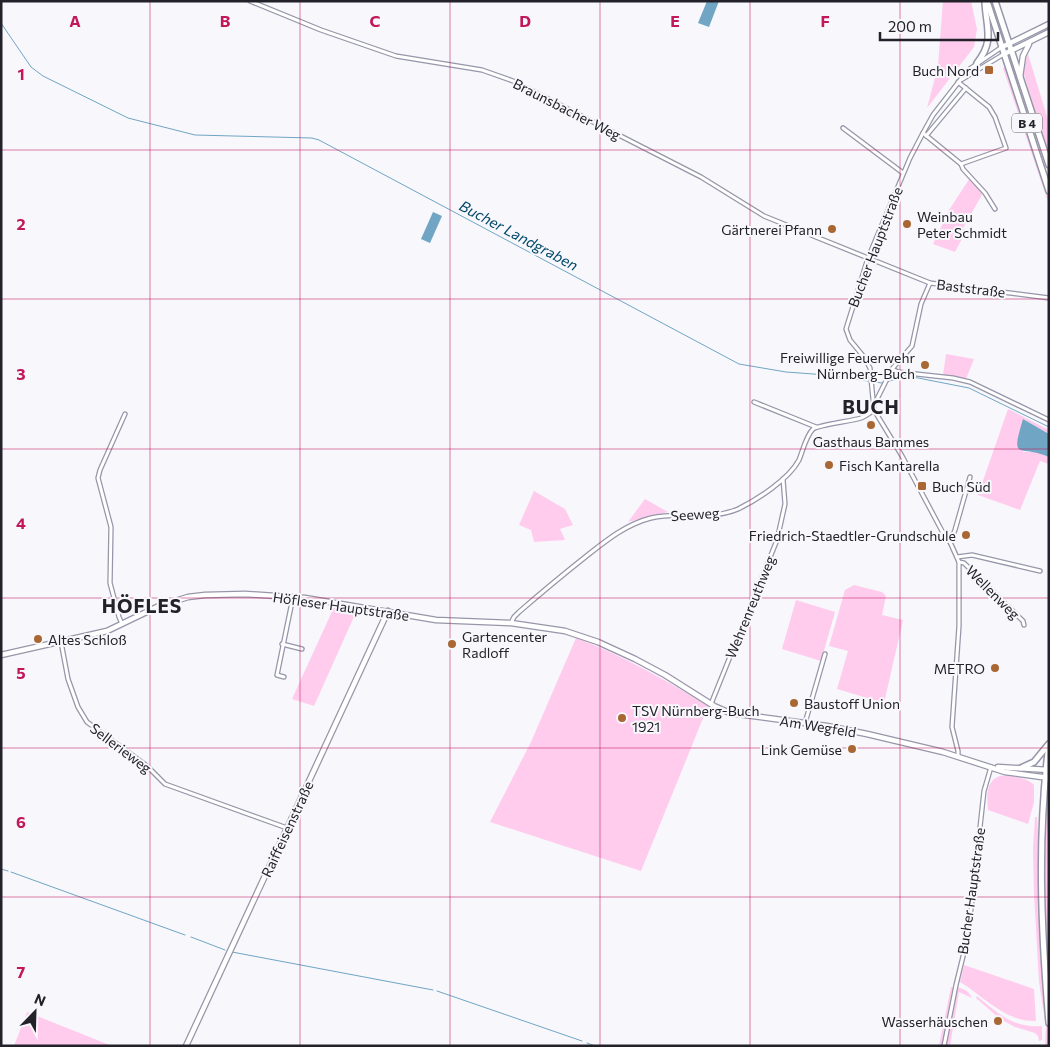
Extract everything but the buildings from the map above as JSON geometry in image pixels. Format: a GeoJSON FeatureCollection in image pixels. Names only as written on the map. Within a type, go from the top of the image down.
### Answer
{"type":"FeatureCollection","features":[{"type":"Feature","properties":{"kind":"main road","name":"B 4"},"geometry":{"type":"LineString","coordinates":[[986,1],[1049,191]]}},
{"type":"Feature","properties":{"kind":"main road","name":"B 4"},"geometry":{"type":"LineString","coordinates":[[977,63],[983,56],[988,44],[989,32],[986,1]]}},
{"type":"Feature","properties":{"kind":"main road","name":"B 4"},"geometry":{"type":"LineString","coordinates":[[995,1],[1049,165]]}},
{"type":"Feature","properties":{"kind":"main road"},"geometry":{"type":"LineString","coordinates":[[1021,768],[1034,762],[1049,744]]}},
{"type":"Feature","properties":{"kind":"main road"},"geometry":{"type":"LineString","coordinates":[[1049,744],[1041,840],[1041,888],[1049,1023]]}},
{"type":"Feature","properties":{"kind":"street","name":"Braunsbacher Weg"},"geometry":{"type":"LineString","coordinates":[[250,1],[322,30],[396,56],[482,70],[513,81],[701,177],[764,216],[868,258]]}},
{"type":"Feature","properties":{"kind":"street"},"geometry":{"type":"LineString","coordinates":[[1002,47],[1049,24]]}},
{"type":"Feature","properties":{"kind":"street"},"geometry":{"type":"LineString","coordinates":[[1004,54],[1049,32]]}},
{"type":"Feature","properties":{"kind":"street"},"geometry":{"type":"LineString","coordinates":[[1020,77],[1023,56],[1032,41]]}},
{"type":"Feature","properties":{"kind":"street","name":"Bucher Hauptstraße"},"geometry":{"type":"LineString","coordinates":[[958,757],[958,749],[952,727],[959,626],[958,560],[902,456],[874,410],[872,381],[868,362],[850,340],[846,329],[868,258],[903,173],[925,134],[933,115],[968,70],[1002,47]]}},
{"type":"Feature","properties":{"kind":"street","name":"Bucher Hauptstraße"},"geometry":{"type":"LineString","coordinates":[[958,82],[1004,54]]}},
{"type":"Feature","properties":{"kind":"street"},"geometry":{"type":"LineString","coordinates":[[958,82],[989,108],[995,117],[1006,148],[961,164]]}},
{"type":"Feature","properties":{"kind":"street","name":"Bucher Hauptstraße"},"geometry":{"type":"LineString","coordinates":[[925,134],[966,88]]}},
{"type":"Feature","properties":{"kind":"street"},"geometry":{"type":"LineString","coordinates":[[843,128],[903,173]]}},
{"type":"Feature","properties":{"kind":"street"},"geometry":{"type":"LineString","coordinates":[[925,134],[961,164],[962,168],[985,193],[995,209]]}},
{"type":"Feature","properties":{"kind":"street","name":"Baststraße"},"geometry":{"type":"LineString","coordinates":[[868,258],[930,283],[1049,298]]}},
{"type":"Feature","properties":{"kind":"street"},"geometry":{"type":"LineString","coordinates":[[873,403],[892,369],[912,346],[921,304],[930,283]]}},
{"type":"Feature","properties":{"kind":"street"},"geometry":{"type":"LineString","coordinates":[[892,369],[898,372],[967,380],[1049,420]]}},
{"type":"Feature","properties":{"kind":"street"},"geometry":{"type":"LineString","coordinates":[[754,402],[816,427],[862,418],[874,410]]}},
{"type":"Feature","properties":{"kind":"street"},"geometry":{"type":"LineString","coordinates":[[122,624],[118,617],[110,583],[112,527],[98,478],[125,414]]}},
{"type":"Feature","properties":{"kind":"street","name":"Seeweg"},"geometry":{"type":"LineString","coordinates":[[511,623],[516,614],[566,572],[611,537],[631,525],[652,518],[674,515],[708,515],[736,510],[747,504],[783,479],[798,462],[812,431],[816,427]]}},
{"type":"Feature","properties":{"kind":"street"},"geometry":{"type":"LineString","coordinates":[[950,542],[970,477]]}},
{"type":"Feature","properties":{"kind":"street","name":"Wehrenreuthweg"},"geometry":{"type":"LineString","coordinates":[[711,704],[777,540],[785,504],[783,479]]}},
{"type":"Feature","properties":{"kind":"street"},"geometry":{"type":"LineString","coordinates":[[958,560],[972,554],[1040,571]]}},
{"type":"Feature","properties":{"kind":"street","name":"Wellenweg"},"geometry":{"type":"LineString","coordinates":[[958,560],[964,563],[1024,625]]}},
{"type":"Feature","properties":{"kind":"street","name":"Höfleser Hauptstraße"},"geometry":{"type":"LineString","coordinates":[[1,655],[107,630],[159,606],[179,599],[196,596],[245,594],[293,597],[336,602],[439,620],[511,623]]}},
{"type":"Feature","properties":{"kind":"street"},"geometry":{"type":"LineString","coordinates":[[284,678],[277,675],[293,597]]}},
{"type":"Feature","properties":{"kind":"street","name":"Raiffeisenstraße"},"geometry":{"type":"LineString","coordinates":[[186,1046],[388,611]]}},
{"type":"Feature","properties":{"kind":"street","name":"Am Wegfeld"},"geometry":{"type":"LineString","coordinates":[[511,623],[558,630],[598,642],[654,669],[711,704],[736,714],[805,723],[867,734],[958,757],[1005,772],[1047,777]]}},
{"type":"Feature","properties":{"kind":"street","name":"Sellerieweg"},"geometry":{"type":"LineString","coordinates":[[61,642],[68,679],[78,707],[87,722],[147,766],[165,784],[287,828]]}},
{"type":"Feature","properties":{"kind":"street"},"geometry":{"type":"LineString","coordinates":[[282,644],[302,648]]}},
{"type":"Feature","properties":{"kind":"street"},"geometry":{"type":"LineString","coordinates":[[805,723],[825,654]]}},
{"type":"Feature","properties":{"kind":"street","name":"Bucher Hauptstraße"},"geometry":{"type":"LineString","coordinates":[[944,1046],[968,936],[984,791],[991,767]]}},
{"type":"Feature","properties":{"kind":"street","name":"Am Wegfeld"},"geometry":{"type":"LineString","coordinates":[[991,767],[1047,770]]}},
{"type":"Feature","properties":{"kind":"shaded area"},"geometry":{"type":"Polygon","coordinates":[[[943,1],[971,1],[977,29],[974,47],[927,108],[938,66],[943,1]]]}},
{"type":"Feature","properties":{"kind":"shaded area"},"geometry":{"type":"Polygon","coordinates":[[[1028,54],[1049,123],[1049,152],[1046,150],[1023,71],[1024,58],[1026,59],[1028,54]]]}},
{"type":"Feature","properties":{"kind":"shaded area"},"geometry":{"type":"Polygon","coordinates":[[[1005,67],[1049,199],[1049,205],[1003,68],[1005,67]]]}},
{"type":"Feature","properties":{"kind":"shaded area"},"geometry":{"type":"Polygon","coordinates":[[[970,178],[983,193],[963,228],[966,231],[955,252],[933,244],[949,210],[970,178]]]}},
{"type":"Feature","properties":{"kind":"shaded area"},"geometry":{"type":"Polygon","coordinates":[[[946,354],[974,359],[966,379],[943,375],[946,354]]]}},
{"type":"Feature","properties":{"kind":"shaded area"},"geometry":{"type":"Polygon","coordinates":[[[1008,409],[1049,430],[1049,434],[1023,419],[1023,452],[1037,452],[1049,457],[1049,464],[1040,461],[1020,510],[978,495],[1008,409]]]}},
{"type":"Feature","properties":{"kind":"shaded area"},"geometry":{"type":"Polygon","coordinates":[[[534,491],[565,509],[573,525],[560,529],[565,540],[534,542],[531,530],[519,525],[534,491]]]}},
{"type":"Feature","properties":{"kind":"shaded area"},"geometry":{"type":"Polygon","coordinates":[[[645,499],[668,512],[628,522],[645,499]]]}},
{"type":"Feature","properties":{"kind":"shaded area"},"geometry":{"type":"Polygon","coordinates":[[[854,585],[882,592],[886,596],[882,615],[903,620],[884,703],[837,689],[848,651],[829,646],[845,590],[854,585]]]}},
{"type":"Feature","properties":{"kind":"shaded area"},"geometry":{"type":"Polygon","coordinates":[[[796,600],[835,612],[821,661],[782,649],[796,600]]]}},
{"type":"Feature","properties":{"kind":"shaded area"},"geometry":{"type":"Polygon","coordinates":[[[335,605],[357,610],[314,706],[292,699],[335,605]]]}},
{"type":"Feature","properties":{"kind":"shaded area","name":"TSV Nürnberg-Buch 1921"},"geometry":{"type":"Polygon","coordinates":[[[576,638],[627,660],[708,706],[641,871],[490,822],[531,742],[576,638]]]}},
{"type":"Feature","properties":{"kind":"shaded area"},"geometry":{"type":"Polygon","coordinates":[[[1000,776],[1027,780],[1034,785],[1034,802],[1028,824],[988,810],[987,795],[989,786],[995,778],[1000,776]]]}},
{"type":"Feature","properties":{"kind":"shaded area"},"geometry":{"type":"Polygon","coordinates":[[[1047,789],[1049,789],[1047,836],[1049,997],[1043,855],[1047,789]]]}},
{"type":"Feature","properties":{"kind":"shaded area"},"geometry":{"type":"Polygon","coordinates":[[[1035,817],[1037,817],[1038,830],[1040,928],[1048,1046],[1045,1046],[1046,1027],[1039,982],[1034,894],[1033,849],[1035,817]]]}},
{"type":"Feature","properties":{"kind":"shaded area"},"geometry":{"type":"Polygon","coordinates":[[[964,965],[1034,989],[1036,1021],[1025,1020],[1005,1013],[960,982],[964,965]]]}},
{"type":"Feature","properties":{"kind":"shaded area"},"geometry":{"type":"Polygon","coordinates":[[[951,987],[963,989],[972,998],[959,992],[950,1046],[939,1046],[951,987]]]}},
{"type":"Feature","properties":{"kind":"shaded area"},"geometry":{"type":"Polygon","coordinates":[[[977,996],[1014,1022],[1022,1025],[1042,1026],[1042,1040],[1039,1041],[1035,1033],[1015,1027],[1000,1019],[976,998],[977,996]]]}},
{"type":"Feature","properties":{"kind":"shaded area"},"geometry":{"type":"Polygon","coordinates":[[[27,1012],[112,1046],[14,1046],[27,1012]]]}},
{"type":"Feature","properties":{"kind":"water"},"geometry":{"type":"Polygon","coordinates":[[[707,1],[719,1],[709,27],[698,23],[707,1]]]}},
{"type":"Feature","properties":{"kind":"water"},"geometry":{"type":"Polygon","coordinates":[[[433,212],[442,216],[430,243],[421,239],[433,212]]]}},
{"type":"Feature","properties":{"kind":"water"},"geometry":{"type":"Polygon","coordinates":[[[1023,419],[1049,434],[1049,457],[1039,453],[1020,450],[1017,442],[1023,419]]]}},
{"type":"Feature","properties":{"kind":"waterway","name":"Bucher Landgraben"},"geometry":{"type":"LineString","coordinates":[[1,23],[31,67],[43,76],[128,118],[195,135],[312,138],[319,140],[739,364],[786,372],[827,375],[882,383],[908,376],[969,388],[1049,427]]}},
{"type":"Feature","properties":{"kind":"waterway"},"geometry":{"type":"LineString","coordinates":[[1,869],[8,871]]}},
{"type":"Feature","properties":{"kind":"waterway"},"geometry":{"type":"LineString","coordinates":[[11,872],[185,935]]}},
{"type":"Feature","properties":{"kind":"waterway"},"geometry":{"type":"LineString","coordinates":[[191,937],[225,950]]}},
{"type":"Feature","properties":{"kind":"waterway"},"geometry":{"type":"LineString","coordinates":[[232,952],[433,990]]}},
{"type":"Feature","properties":{"kind":"waterway"},"geometry":{"type":"LineString","coordinates":[[437,991],[582,1041]]}},
{"type":"Feature","properties":{"kind":"waterway"},"geometry":{"type":"LineString","coordinates":[[587,1043],[595,1046]]}},
{"type":"Feature","properties":{"kind":"place","name":"Buch Nord"},"geometry":{"type":"Point","coordinates":[989,70]}},
{"type":"Feature","properties":{"kind":"place","name":"Weinbau Peter Schmidt"},"geometry":{"type":"Point","coordinates":[907,224]}},
{"type":"Feature","properties":{"kind":"place","name":"Gärtnerei Pfann"},"geometry":{"type":"Point","coordinates":[832,229]}},
{"type":"Feature","properties":{"kind":"place","name":"Freiwillige Feuerwehr Nürnberg-Buch"},"geometry":{"type":"Point","coordinates":[925,365]}},
{"type":"Feature","properties":{"kind":"place","name":"Gasthaus Bammes"},"geometry":{"type":"Point","coordinates":[871,425]}},
{"type":"Feature","properties":{"kind":"place","name":"Fisch Kantarella"},"geometry":{"type":"Point","coordinates":[829,465]}},
{"type":"Feature","properties":{"kind":"place","name":"Buch Süd"},"geometry":{"type":"Point","coordinates":[922,486]}},
{"type":"Feature","properties":{"kind":"place","name":"Friedrich-Staedtler-Grundschule"},"geometry":{"type":"Point","coordinates":[966,535]}},
{"type":"Feature","properties":{"kind":"place","name":"Altes Schloß"},"geometry":{"type":"Point","coordinates":[38,639]}},
{"type":"Feature","properties":{"kind":"place","name":"Gartencenter Radloff"},"geometry":{"type":"Point","coordinates":[452,644]}},
{"type":"Feature","properties":{"kind":"place","name":"METRO"},"geometry":{"type":"Point","coordinates":[995,668]}},
{"type":"Feature","properties":{"kind":"place","name":"Baustoff Union"},"geometry":{"type":"Point","coordinates":[794,703]}},
{"type":"Feature","properties":{"kind":"place","name":"TSV Nürnberg-Buch 1921"},"geometry":{"type":"Point","coordinates":[622,718]}},
{"type":"Feature","properties":{"kind":"place","name":"Link Gemüse"},"geometry":{"type":"Point","coordinates":[852,749]}},
{"type":"Feature","properties":{"kind":"place","name":"Wasserhäuschen"},"geometry":{"type":"Point","coordinates":[998,1021]}},
{"type":"Feature","properties":{"kind":"district","name":"BUCH"},"geometry":{"type":"Point","coordinates":[871,406]}},
{"type":"Feature","properties":{"kind":"district","name":"HÖFLES"},"geometry":{"type":"Point","coordinates":[142,605]}}]}
